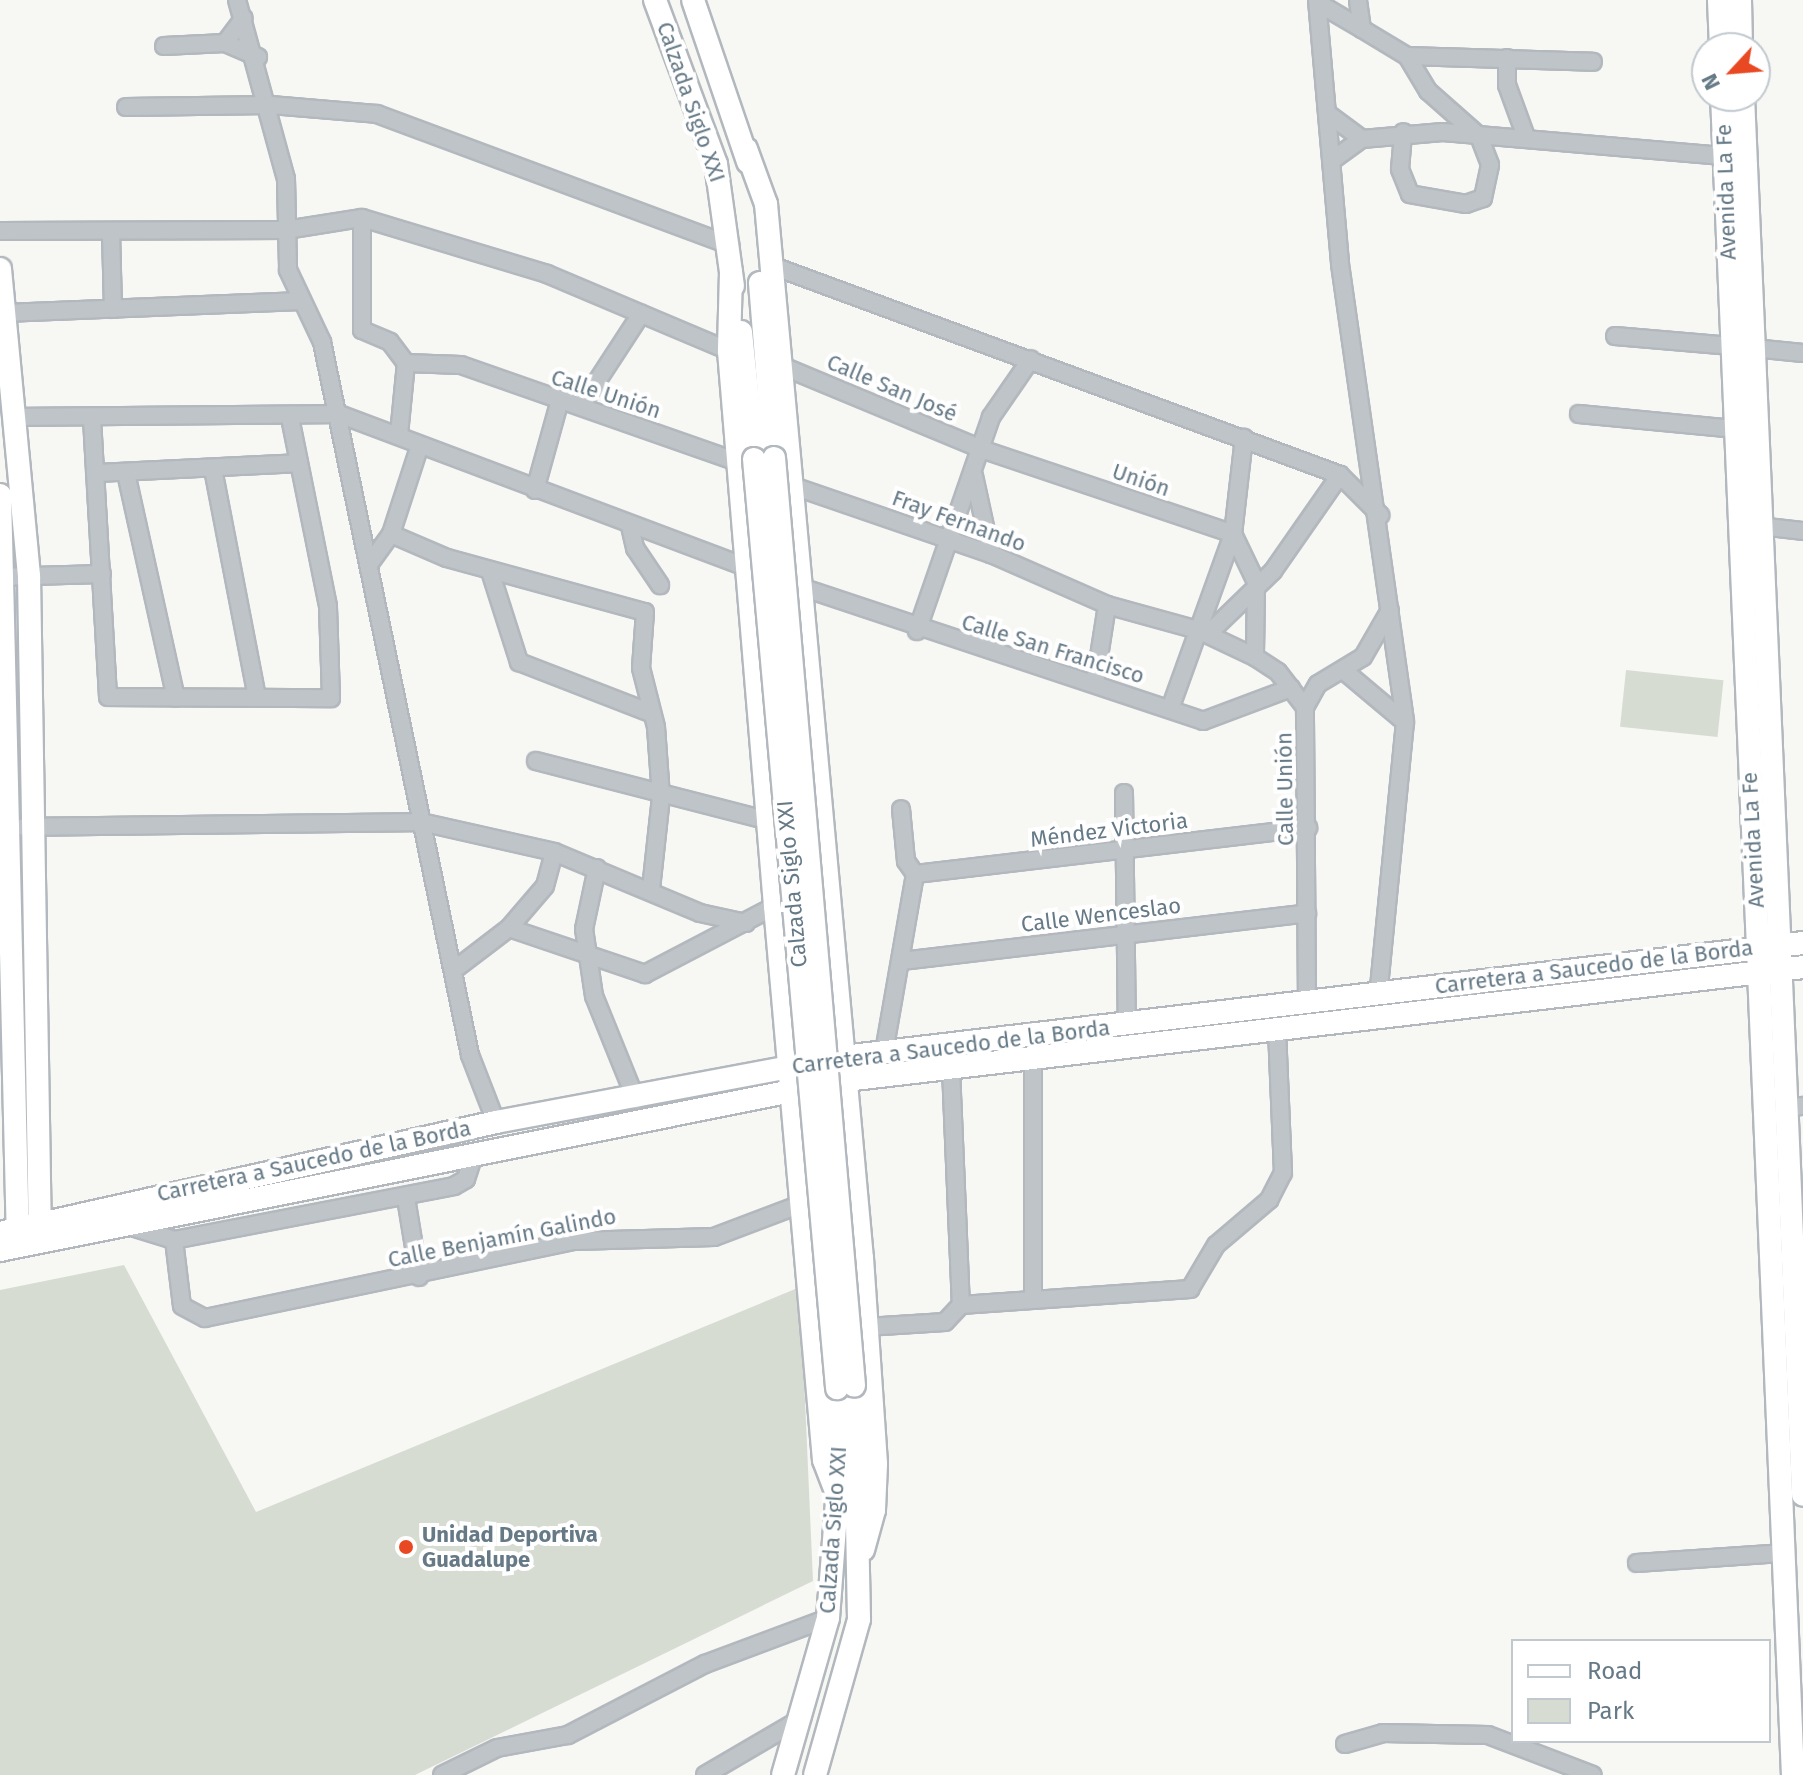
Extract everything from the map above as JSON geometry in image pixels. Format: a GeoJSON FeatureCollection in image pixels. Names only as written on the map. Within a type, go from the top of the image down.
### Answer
{"type":"FeatureCollection","features":[{"type":"Feature","properties":{"kind":"street"},"geometry":{"type":"LineString","coordinates":[[237,0],[258,57],[286,179],[286,230],[300,301],[322,342],[339,414],[474,1069],[496,1122]]}},
{"type":"Feature","properties":{"kind":"street","name":"Calzada Siglo XXI"},"geometry":{"type":"LineString","coordinates":[[655,0],[709,142],[730,245],[827,1095],[845,1387],[828,1618],[802,1718],[783,1775]]}},
{"type":"Feature","properties":{"kind":"street","name":"Calzada Siglo XXI"},"geometry":{"type":"LineString","coordinates":[[693,0],[746,149],[762,177],[773,266],[846,1080],[876,1464],[874,1510],[863,1550],[854,1646],[815,1775]]}},
{"type":"Feature","properties":{"kind":"street"},"geometry":{"type":"LineString","coordinates":[[1358,0],[1362,29]]}},
{"type":"Feature","properties":{"kind":"street"},"geometry":{"type":"LineString","coordinates":[[1719,0],[1720,32]]}},
{"type":"Feature","properties":{"kind":"street"},"geometry":{"type":"LineString","coordinates":[[1740,0],[1741,32]]}},
{"type":"Feature","properties":{"kind":"street"},"geometry":{"type":"LineString","coordinates":[[1318,2],[1407,56],[1428,91],[1479,136],[1490,183],[1483,198],[1466,204],[1410,194],[1400,169],[1403,132]]}},
{"type":"Feature","properties":{"kind":"street"},"geometry":{"type":"LineString","coordinates":[[1318,2],[1334,159],[1340,264],[1380,515],[1405,722],[1378,996]]}},
{"type":"Feature","properties":{"kind":"street"},"geometry":{"type":"LineString","coordinates":[[225,43],[244,18]]}},
{"type":"Feature","properties":{"kind":"street"},"geometry":{"type":"LineString","coordinates":[[164,46],[225,43],[258,57]]}},
{"type":"Feature","properties":{"kind":"street"},"geometry":{"type":"LineString","coordinates":[[1407,56],[1593,62]]}},
{"type":"Feature","properties":{"kind":"street"},"geometry":{"type":"LineString","coordinates":[[1507,58],[1507,85],[1526,137]]}},
{"type":"Feature","properties":{"kind":"street"},"geometry":{"type":"LineString","coordinates":[[126,107],[270,105],[377,114],[730,245]]}},
{"type":"Feature","properties":{"kind":"street","name":"Avenida La Fe"},"geometry":{"type":"LineString","coordinates":[[1725,112],[1734,157],[1769,971],[1791,1375],[1803,1495]]}},
{"type":"Feature","properties":{"kind":"street","name":"Avenida La Fe"},"geometry":{"type":"LineString","coordinates":[[1734,157],[1741,112]]}},
{"type":"Feature","properties":{"kind":"street"},"geometry":{"type":"LineString","coordinates":[[1328,114],[1362,139]]}},
{"type":"Feature","properties":{"kind":"street"},"geometry":{"type":"LineString","coordinates":[[1334,159],[1362,139],[1403,132],[1526,137],[1734,157]]}},
{"type":"Feature","properties":{"kind":"street","name":"Calzada Siglo XXI"},"geometry":{"type":"LineString","coordinates":[[746,149],[755,460],[863,1550]]}},
{"type":"Feature","properties":{"kind":"street"},"geometry":{"type":"LineString","coordinates":[[362,218],[362,330],[390,342],[406,363],[399,435]]}},
{"type":"Feature","properties":{"kind":"street"},"geometry":{"type":"LineString","coordinates":[[0,231],[286,230],[362,218],[547,274],[729,351]]}},
{"type":"Feature","properties":{"kind":"street"},"geometry":{"type":"LineString","coordinates":[[111,232],[113,309]]}},
{"type":"Feature","properties":{"kind":"street"},"geometry":{"type":"LineString","coordinates":[[773,266],[1340,475],[1380,515]]}},
{"type":"Feature","properties":{"kind":"street"},"geometry":{"type":"LineString","coordinates":[[0,269],[17,417],[12,587],[4,678],[5,758],[21,827],[7,1230],[10,1250]]}},
{"type":"Feature","properties":{"kind":"street"},"geometry":{"type":"LineString","coordinates":[[731,272],[729,351],[755,460],[747,567],[775,906],[794,1066],[824,1460],[836,1492]]}},
{"type":"Feature","properties":{"kind":"street"},"geometry":{"type":"LineString","coordinates":[[5,313],[300,301]]}},
{"type":"Feature","properties":{"kind":"street"},"geometry":{"type":"LineString","coordinates":[[581,406],[641,314]]}},
{"type":"Feature","properties":{"kind":"street"},"geometry":{"type":"LineString","coordinates":[[1615,336],[1803,353]]}},
{"type":"Feature","properties":{"kind":"street","name":"Avenida La Fe"},"geometry":{"type":"LineString","coordinates":[[1742,347],[1736,429],[1748,525]]}},
{"type":"Feature","properties":{"kind":"street"},"geometry":{"type":"LineString","coordinates":[[917,631],[984,450],[991,417],[1031,359]]}},
{"type":"Feature","properties":{"kind":"street","name":"Calle Unión"},"geometry":{"type":"LineString","coordinates":[[406,363],[461,365],[560,400],[755,460]]}},
{"type":"Feature","properties":{"kind":"street","name":"Calle San José"},"geometry":{"type":"LineString","coordinates":[[782,366],[984,450]]}},
{"type":"Feature","properties":{"kind":"street"},"geometry":{"type":"LineString","coordinates":[[535,490],[560,400]]}},
{"type":"Feature","properties":{"kind":"street"},"geometry":{"type":"LineString","coordinates":[[17,417],[92,419],[339,414],[399,435],[419,448],[747,567]]}},
{"type":"Feature","properties":{"kind":"street"},"geometry":{"type":"LineString","coordinates":[[1579,414],[1736,429]]}},
{"type":"Feature","properties":{"kind":"street"},"geometry":{"type":"LineString","coordinates":[[92,419],[108,697],[331,698],[328,606],[290,417]]}},
{"type":"Feature","properties":{"kind":"street"},"geometry":{"type":"LineString","coordinates":[[1170,709],[1203,632],[1233,534],[1244,438]]}},
{"type":"Feature","properties":{"kind":"street"},"geometry":{"type":"LineString","coordinates":[[370,563],[391,534],[419,448]]}},
{"type":"Feature","properties":{"kind":"street","name":"Unión"},"geometry":{"type":"LineString","coordinates":[[984,450],[1233,534]]}},
{"type":"Feature","properties":{"kind":"street"},"geometry":{"type":"LineString","coordinates":[[95,473],[299,463]]}},
{"type":"Feature","properties":{"kind":"street"},"geometry":{"type":"LineString","coordinates":[[213,469],[257,698]]}},
{"type":"Feature","properties":{"kind":"street"},"geometry":{"type":"LineString","coordinates":[[126,473],[176,698]]}},
{"type":"Feature","properties":{"kind":"street"},"geometry":{"type":"LineString","coordinates":[[1203,632],[1281,561],[1340,475]]}},
{"type":"Feature","properties":{"kind":"street"},"geometry":{"type":"LineString","coordinates":[[974,476],[991,554]]}},
{"type":"Feature","properties":{"kind":"street","name":"Fray Fernando"},"geometry":{"type":"LineString","coordinates":[[793,486],[949,538],[1107,605],[1203,632],[1255,657],[1291,688],[1305,707]]}},
{"type":"Feature","properties":{"kind":"street"},"geometry":{"type":"LineString","coordinates":[[0,497],[12,587],[37,1221],[42,1245]]}},
{"type":"Feature","properties":{"kind":"street"},"geometry":{"type":"LineString","coordinates":[[1748,525],[1803,531]]}},
{"type":"Feature","properties":{"kind":"street"},"geometry":{"type":"LineString","coordinates":[[630,526],[635,548],[660,585]]}},
{"type":"Feature","properties":{"kind":"street"},"geometry":{"type":"LineString","coordinates":[[391,534],[490,571],[645,612],[648,712],[661,797],[651,889]]}},
{"type":"Feature","properties":{"kind":"street"},"geometry":{"type":"LineString","coordinates":[[1233,534],[1256,582],[1255,657]]}},
{"type":"Feature","properties":{"kind":"street"},"geometry":{"type":"LineString","coordinates":[[490,571],[519,662],[648,712]]}},
{"type":"Feature","properties":{"kind":"street"},"geometry":{"type":"LineString","coordinates":[[12,587],[102,574]]}},
{"type":"Feature","properties":{"kind":"street","name":"Calle San Francisco"},"geometry":{"type":"LineString","coordinates":[[801,587],[917,631],[1095,682],[1203,721],[1226,718],[1291,688]]}},
{"type":"Feature","properties":{"kind":"street"},"geometry":{"type":"LineString","coordinates":[[1095,682],[1107,605]]}},
{"type":"Feature","properties":{"kind":"street","name":"Calle Unión"},"geometry":{"type":"LineString","coordinates":[[1307,1005],[1305,707],[1318,684],[1363,657],[1391,608]]}},
{"type":"Feature","properties":{"kind":"street"},"geometry":{"type":"LineString","coordinates":[[1343,670],[1405,722]]}},
{"type":"Feature","properties":{"kind":"street"},"geometry":{"type":"LineString","coordinates":[[536,761],[661,797],[769,821]]}},
{"type":"Feature","properties":{"kind":"street"},"geometry":{"type":"LineString","coordinates":[[1124,793],[1127,1024]]}},
{"type":"Feature","properties":{"kind":"street"},"geometry":{"type":"LineString","coordinates":[[884,1052],[915,874],[906,861],[901,809]]}},
{"type":"Feature","properties":{"kind":"street"},"geometry":{"type":"LineString","coordinates":[[21,827],[421,822],[554,852],[651,889],[700,913],[746,923]]}},
{"type":"Feature","properties":{"kind":"street","name":"Méndez Victoria"},"geometry":{"type":"LineString","coordinates":[[915,874],[1308,828]]}},
{"type":"Feature","properties":{"kind":"street"},"geometry":{"type":"LineString","coordinates":[[454,970],[509,928],[545,886],[554,852]]}},
{"type":"Feature","properties":{"kind":"street"},"geometry":{"type":"LineString","coordinates":[[597,868],[584,929],[602,1025],[636,1100]]}},
{"type":"Feature","properties":{"kind":"street"},"geometry":{"type":"LineString","coordinates":[[509,928],[588,952],[645,974],[775,906]]}},
{"type":"Feature","properties":{"kind":"street","name":"Calle Wenceslao"},"geometry":{"type":"LineString","coordinates":[[901,961],[1307,913]]}},
{"type":"Feature","properties":{"kind":"street","name":"Carretera a Saucedo de la Borda"},"geometry":{"type":"LineString","coordinates":[[7,1230],[496,1122],[636,1100],[843,1057],[1307,1005],[1803,943]]}},
{"type":"Feature","properties":{"kind":"street","name":"Carretera a Saucedo de la Borda"},"geometry":{"type":"LineString","coordinates":[[10,1250],[846,1080],[1803,967]]}},
{"type":"Feature","properties":{"kind":"street","name":"Avenida La Fe"},"geometry":{"type":"LineString","coordinates":[[1769,971],[1793,1107],[1796,1249],[1779,1646],[1793,1775]]}},
{"type":"Feature","properties":{"kind":"street"},"geometry":{"type":"LineString","coordinates":[[789,1023],[820,1026],[839,1011]]}},
{"type":"Feature","properties":{"kind":"street"},"geometry":{"type":"LineString","coordinates":[[866,1327],[945,1322],[961,1305],[1190,1289],[1216,1245],[1269,1200],[1283,1173],[1277,1028]]}},
{"type":"Feature","properties":{"kind":"street"},"geometry":{"type":"LineString","coordinates":[[1033,1059],[1033,1298]]}},
{"type":"Feature","properties":{"kind":"street"},"geometry":{"type":"LineString","coordinates":[[951,1069],[961,1305]]}},
{"type":"Feature","properties":{"kind":"street"},"geometry":{"type":"LineString","coordinates":[[801,1148],[825,1140],[852,1151]]}},
{"type":"Feature","properties":{"kind":"street"},"geometry":{"type":"LineString","coordinates":[[132,1227],[174,1240],[406,1198],[466,1179],[474,1154]]}},
{"type":"Feature","properties":{"kind":"street"},"geometry":{"type":"LineString","coordinates":[[406,1198],[419,1277]]}},
{"type":"Feature","properties":{"kind":"street","name":"Calle Benjamín Galindo"},"geometry":{"type":"LineString","coordinates":[[174,1240],[182,1306],[205,1318],[419,1277],[575,1241],[714,1237],[804,1203]]}},
{"type":"Feature","properties":{"kind":"street"},"geometry":{"type":"LineString","coordinates":[[1637,1563],[1785,1553]]}},
{"type":"Feature","properties":{"kind":"street"},"geometry":{"type":"LineString","coordinates":[[442,1775],[497,1748],[568,1735],[705,1664],[828,1618]]}},
{"type":"Feature","properties":{"kind":"street"},"geometry":{"type":"LineString","coordinates":[[705,1775],[802,1718]]}},
{"type":"Feature","properties":{"kind":"street"},"geometry":{"type":"LineString","coordinates":[[1345,1744],[1383,1733],[1488,1735],[1593,1775]]}},
{"type":"Feature","properties":{"kind":"green space"},"geometry":{"type":"Polygon","coordinates":[[[1626,670],[1723,680],[1718,737],[1620,727],[1626,670]]]}},
{"type":"Feature","properties":{"kind":"green space","name":"Unidad Deportiva Guadalupe"},"geometry":{"type":"Polygon","coordinates":[[[124,1265],[256,1512],[800,1287],[813,1581],[415,1775],[0,1775],[0,1290],[124,1265]]]}},
{"type":"Feature","properties":{"kind":"place","name":"Unidad Deportiva Guadalupe"},"geometry":{"type":"Point","coordinates":[406,1547]}}]}
